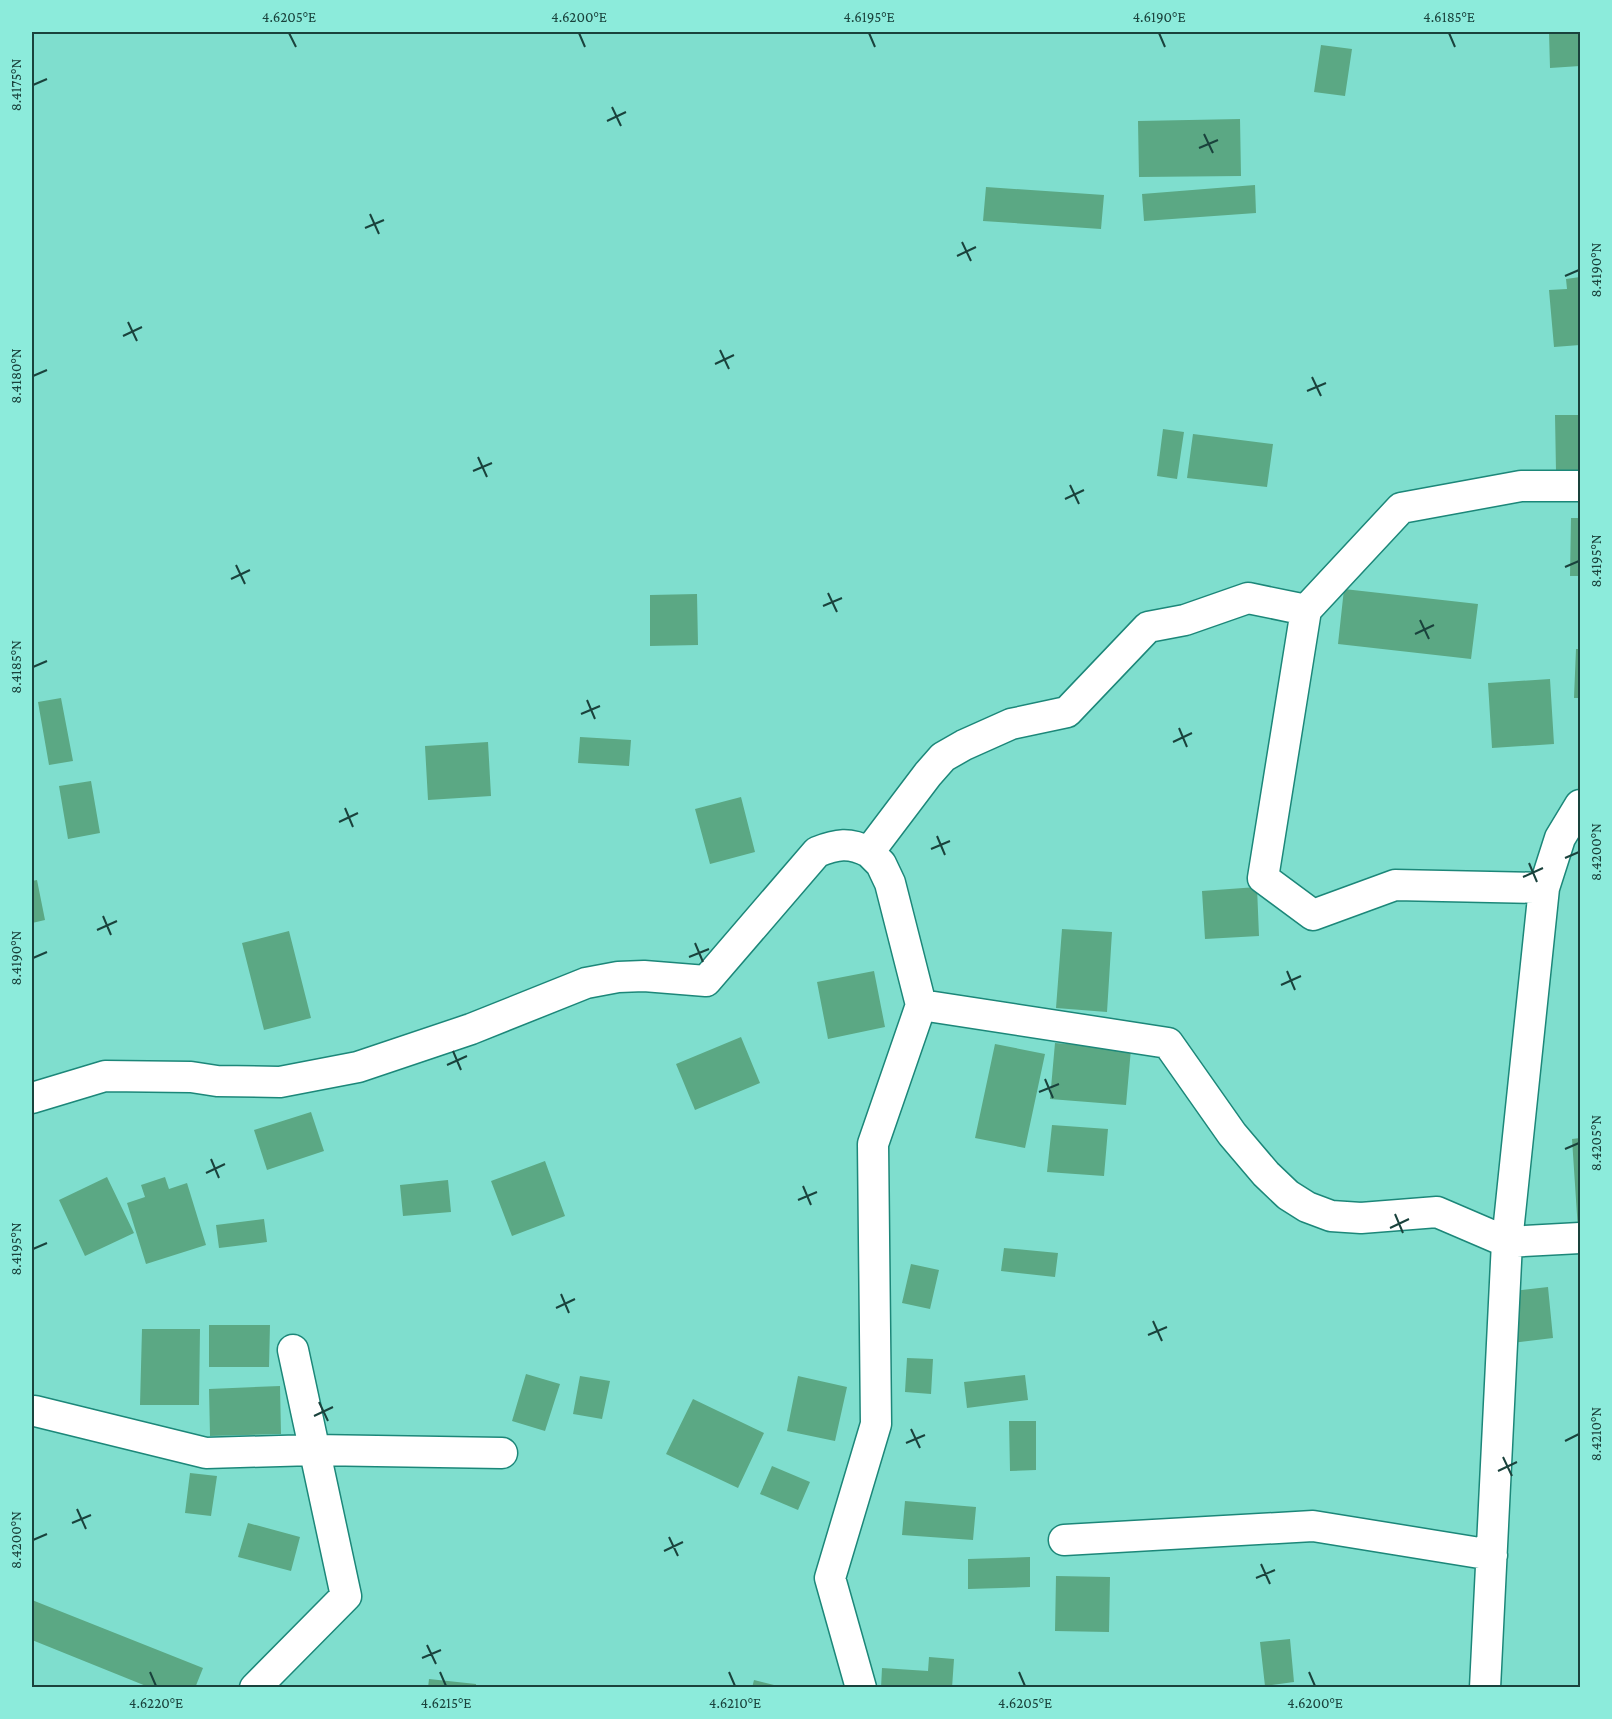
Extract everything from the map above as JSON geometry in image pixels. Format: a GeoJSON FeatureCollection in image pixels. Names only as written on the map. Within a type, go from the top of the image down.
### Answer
{"type":"FeatureCollection","features":[{"type":"Feature","properties":{"kind":"street"},"geometry":{"type":"LineString","coordinates":[[1544,888],[1395,885],[1313,915],[1263,878],[1306,610],[1401,508],[1521,486],[1581,486]]}},
{"type":"Feature","properties":{"kind":"street"},"geometry":{"type":"LineString","coordinates":[[869,852],[928,774],[943,758],[964,745],[1011,724],[1067,712],[1148,627],[1185,620],[1248,598],[1306,610]]}},
{"type":"Feature","properties":{"kind":"street"},"geometry":{"type":"LineString","coordinates":[[1485,1688],[1507,1242],[1544,888],[1560,838],[1581,805]]}},
{"type":"Feature","properties":{"kind":"street"},"geometry":{"type":"LineString","coordinates":[[32,1098],[105,1076],[191,1077],[218,1081],[280,1082],[358,1067],[471,1029],[586,983],[618,977],[644,976],[706,981],[817,852],[833,846],[855,845],[869,852],[881,864],[890,883],[921,1005],[873,1144],[876,1424],[830,1578],[861,1688]]}},
{"type":"Feature","properties":{"kind":"street"},"geometry":{"type":"LineString","coordinates":[[921,1005],[1168,1042],[1232,1134],[1259,1166],[1288,1195],[1307,1207],[1331,1216],[1361,1218],[1437,1212],[1507,1242],[1581,1238]]}},
{"type":"Feature","properties":{"kind":"street"},"geometry":{"type":"LineString","coordinates":[[255,1688],[346,1596],[293,1350]]}},
{"type":"Feature","properties":{"kind":"street"},"geometry":{"type":"LineString","coordinates":[[32,1410],[206,1453],[315,1450],[502,1453]]}},
{"type":"Feature","properties":{"kind":"street"},"geometry":{"type":"LineString","coordinates":[[1064,1540],[1313,1526],[1492,1555]]}},
{"type":"Feature","properties":{"kind":"building"},"geometry":{"type":"Polygon","coordinates":[[[1549,32],[1580,32],[1580,66],[1550,68],[1549,32]]]}},
{"type":"Feature","properties":{"kind":"building"},"geometry":{"type":"Polygon","coordinates":[[[1321,45],[1352,49],[1345,96],[1314,92],[1321,45]]]}},
{"type":"Feature","properties":{"kind":"building"},"geometry":{"type":"Polygon","coordinates":[[[1240,119],[1241,176],[1139,177],[1138,121],[1240,119]]]}},
{"type":"Feature","properties":{"kind":"building"},"geometry":{"type":"Polygon","coordinates":[[[1255,185],[1256,213],[1144,221],[1142,194],[1255,185]]]}},
{"type":"Feature","properties":{"kind":"building"},"geometry":{"type":"Polygon","coordinates":[[[986,187],[1104,195],[1101,229],[983,221],[986,187]]]}},
{"type":"Feature","properties":{"kind":"building"},"geometry":{"type":"Polygon","coordinates":[[[1580,277],[1580,345],[1554,347],[1549,290],[1567,289],[1566,279],[1580,277]]]}},
{"type":"Feature","properties":{"kind":"building"},"geometry":{"type":"Polygon","coordinates":[[[1555,415],[1580,415],[1580,470],[1556,471],[1555,415]]]}},
{"type":"Feature","properties":{"kind":"building"},"geometry":{"type":"Polygon","coordinates":[[[1163,429],[1184,432],[1177,479],[1157,476],[1163,429]]]}},
{"type":"Feature","properties":{"kind":"building"},"geometry":{"type":"Polygon","coordinates":[[[1193,434],[1273,444],[1267,487],[1187,478],[1193,434]]]}},
{"type":"Feature","properties":{"kind":"building"},"geometry":{"type":"Polygon","coordinates":[[[1571,518],[1580,518],[1580,576],[1570,576],[1571,518]]]}},
{"type":"Feature","properties":{"kind":"building"},"geometry":{"type":"Polygon","coordinates":[[[1344,589],[1478,604],[1471,659],[1338,644],[1344,589]]]}},
{"type":"Feature","properties":{"kind":"building"},"geometry":{"type":"Polygon","coordinates":[[[697,594],[698,645],[650,646],[650,595],[697,594]]]}},
{"type":"Feature","properties":{"kind":"building"},"geometry":{"type":"Polygon","coordinates":[[[1576,649],[1580,649],[1580,698],[1574,698],[1576,649]]]}},
{"type":"Feature","properties":{"kind":"building"},"geometry":{"type":"Polygon","coordinates":[[[1550,679],[1554,744],[1492,748],[1488,683],[1550,679]]]}},
{"type":"Feature","properties":{"kind":"building"},"geometry":{"type":"Polygon","coordinates":[[[61,698],[73,761],[49,765],[38,702],[61,698]]]}},
{"type":"Feature","properties":{"kind":"building"},"geometry":{"type":"Polygon","coordinates":[[[580,737],[631,740],[629,766],[578,763],[580,737]]]}},
{"type":"Feature","properties":{"kind":"building"},"geometry":{"type":"Polygon","coordinates":[[[488,742],[491,796],[428,800],[425,746],[488,742]]]}},
{"type":"Feature","properties":{"kind":"building"},"geometry":{"type":"Polygon","coordinates":[[[91,781],[100,833],[68,839],[59,786],[91,781]]]}},
{"type":"Feature","properties":{"kind":"building"},"geometry":{"type":"Polygon","coordinates":[[[741,797],[755,852],[710,864],[695,809],[741,797]]]}},
{"type":"Feature","properties":{"kind":"building"},"geometry":{"type":"Polygon","coordinates":[[[37,880],[45,920],[32,923],[32,881],[37,880]]]}},
{"type":"Feature","properties":{"kind":"building"},"geometry":{"type":"Polygon","coordinates":[[[1257,887],[1259,936],[1205,939],[1202,891],[1257,887]]]}},
{"type":"Feature","properties":{"kind":"building"},"geometry":{"type":"Polygon","coordinates":[[[1062,929],[1112,932],[1107,1012],[1056,1008],[1062,929]]]}},
{"type":"Feature","properties":{"kind":"building"},"geometry":{"type":"Polygon","coordinates":[[[289,931],[311,1018],[264,1030],[242,943],[289,931]]]}},
{"type":"Feature","properties":{"kind":"building"},"geometry":{"type":"Polygon","coordinates":[[[874,971],[885,1027],[828,1039],[817,982],[874,971]]]}},
{"type":"Feature","properties":{"kind":"building"},"geometry":{"type":"Polygon","coordinates":[[[741,1037],[760,1083],[695,1110],[676,1064],[741,1037]]]}},
{"type":"Feature","properties":{"kind":"building"},"geometry":{"type":"Polygon","coordinates":[[[1055,1043],[1131,1049],[1126,1105],[1050,1099],[1055,1043]]]}},
{"type":"Feature","properties":{"kind":"building"},"geometry":{"type":"Polygon","coordinates":[[[995,1044],[1045,1054],[1025,1148],[975,1138],[995,1044]]]}},
{"type":"Feature","properties":{"kind":"building"},"geometry":{"type":"Polygon","coordinates":[[[311,1112],[324,1151],[267,1170],[254,1130],[311,1112]]]}},
{"type":"Feature","properties":{"kind":"building"},"geometry":{"type":"Polygon","coordinates":[[[1052,1125],[1108,1129],[1104,1176],[1047,1172],[1052,1125]]]}},
{"type":"Feature","properties":{"kind":"building"},"geometry":{"type":"Polygon","coordinates":[[[1580,1138],[1580,1230],[1578,1230],[1572,1139],[1580,1138]]]}},
{"type":"Feature","properties":{"kind":"building"},"geometry":{"type":"Polygon","coordinates":[[[545,1161],[565,1216],[512,1236],[491,1181],[545,1161]]]}},
{"type":"Feature","properties":{"kind":"building"},"geometry":{"type":"Polygon","coordinates":[[[107,1177],[134,1233],[85,1256],[59,1200],[107,1177]]]}},
{"type":"Feature","properties":{"kind":"building"},"geometry":{"type":"Polygon","coordinates":[[[165,1177],[169,1189],[187,1183],[206,1245],[146,1264],[127,1203],[145,1197],[141,1185],[165,1177]]]}},
{"type":"Feature","properties":{"kind":"building"},"geometry":{"type":"Polygon","coordinates":[[[448,1180],[451,1212],[403,1216],[400,1185],[448,1180]]]}},
{"type":"Feature","properties":{"kind":"building"},"geometry":{"type":"Polygon","coordinates":[[[264,1219],[267,1242],[219,1248],[216,1225],[264,1219]]]}},
{"type":"Feature","properties":{"kind":"building"},"geometry":{"type":"Polygon","coordinates":[[[1004,1248],[1058,1253],[1055,1277],[1001,1271],[1004,1248]]]}},
{"type":"Feature","properties":{"kind":"building"},"geometry":{"type":"Polygon","coordinates":[[[911,1264],[939,1270],[930,1309],[902,1303],[911,1264]]]}},
{"type":"Feature","properties":{"kind":"building"},"geometry":{"type":"Polygon","coordinates":[[[1548,1287],[1553,1338],[1512,1343],[1506,1292],[1548,1287]]]}},
{"type":"Feature","properties":{"kind":"building"},"geometry":{"type":"Polygon","coordinates":[[[209,1325],[270,1325],[269,1367],[209,1367],[209,1325]]]}},
{"type":"Feature","properties":{"kind":"building"},"geometry":{"type":"Polygon","coordinates":[[[142,1329],[200,1329],[199,1405],[140,1405],[142,1329]]]}},
{"type":"Feature","properties":{"kind":"building"},"geometry":{"type":"Polygon","coordinates":[[[907,1358],[933,1359],[931,1394],[905,1392],[907,1358]]]}},
{"type":"Feature","properties":{"kind":"building"},"geometry":{"type":"Polygon","coordinates":[[[526,1374],[560,1384],[545,1431],[512,1421],[526,1374]]]}},
{"type":"Feature","properties":{"kind":"building"},"geometry":{"type":"Polygon","coordinates":[[[1025,1375],[1028,1400],[967,1408],[964,1382],[1025,1375]]]}},
{"type":"Feature","properties":{"kind":"building"},"geometry":{"type":"Polygon","coordinates":[[[580,1376],[610,1381],[602,1419],[573,1414],[580,1376]]]}},
{"type":"Feature","properties":{"kind":"building"},"geometry":{"type":"Polygon","coordinates":[[[798,1376],[847,1387],[835,1441],[787,1431],[798,1376]]]}},
{"type":"Feature","properties":{"kind":"building"},"geometry":{"type":"Polygon","coordinates":[[[280,1386],[281,1434],[210,1436],[209,1389],[280,1386]]]}},
{"type":"Feature","properties":{"kind":"building"},"geometry":{"type":"Polygon","coordinates":[[[693,1399],[764,1433],[738,1488],[666,1454],[693,1399]]]}},
{"type":"Feature","properties":{"kind":"building"},"geometry":{"type":"Polygon","coordinates":[[[1009,1421],[1036,1421],[1036,1470],[1010,1471],[1009,1421]]]}},
{"type":"Feature","properties":{"kind":"building"},"geometry":{"type":"Polygon","coordinates":[[[772,1466],[810,1482],[798,1510],[760,1494],[772,1466]]]}},
{"type":"Feature","properties":{"kind":"building"},"geometry":{"type":"Polygon","coordinates":[[[190,1473],[217,1476],[211,1516],[185,1513],[190,1473]]]}},
{"type":"Feature","properties":{"kind":"building"},"geometry":{"type":"Polygon","coordinates":[[[905,1501],[976,1507],[973,1540],[902,1535],[905,1501]]]}},
{"type":"Feature","properties":{"kind":"building"},"geometry":{"type":"Polygon","coordinates":[[[248,1523],[300,1537],[291,1571],[238,1557],[248,1523]]]}},
{"type":"Feature","properties":{"kind":"building"},"geometry":{"type":"Polygon","coordinates":[[[1030,1557],[1030,1587],[968,1589],[968,1559],[1030,1557]]]}},
{"type":"Feature","properties":{"kind":"building"},"geometry":{"type":"Polygon","coordinates":[[[1056,1576],[1110,1577],[1109,1632],[1055,1631],[1056,1576]]]}},
{"type":"Feature","properties":{"kind":"building"},"geometry":{"type":"Polygon","coordinates":[[[32,1600],[203,1668],[195,1688],[151,1688],[32,1640],[32,1600]]]}},
{"type":"Feature","properties":{"kind":"building"},"geometry":{"type":"Polygon","coordinates":[[[1290,1639],[1294,1682],[1265,1686],[1260,1642],[1290,1639]]]}},
{"type":"Feature","properties":{"kind":"building"},"geometry":{"type":"Polygon","coordinates":[[[929,1657],[954,1659],[952,1688],[881,1688],[882,1668],[928,1671],[929,1657]]]}},
{"type":"Feature","properties":{"kind":"building"},"geometry":{"type":"Polygon","coordinates":[[[429,1679],[476,1684],[476,1688],[428,1688],[429,1679]]]}},
{"type":"Feature","properties":{"kind":"building"},"geometry":{"type":"Polygon","coordinates":[[[754,1680],[782,1687],[782,1688],[752,1688],[754,1680]]]}}]}
